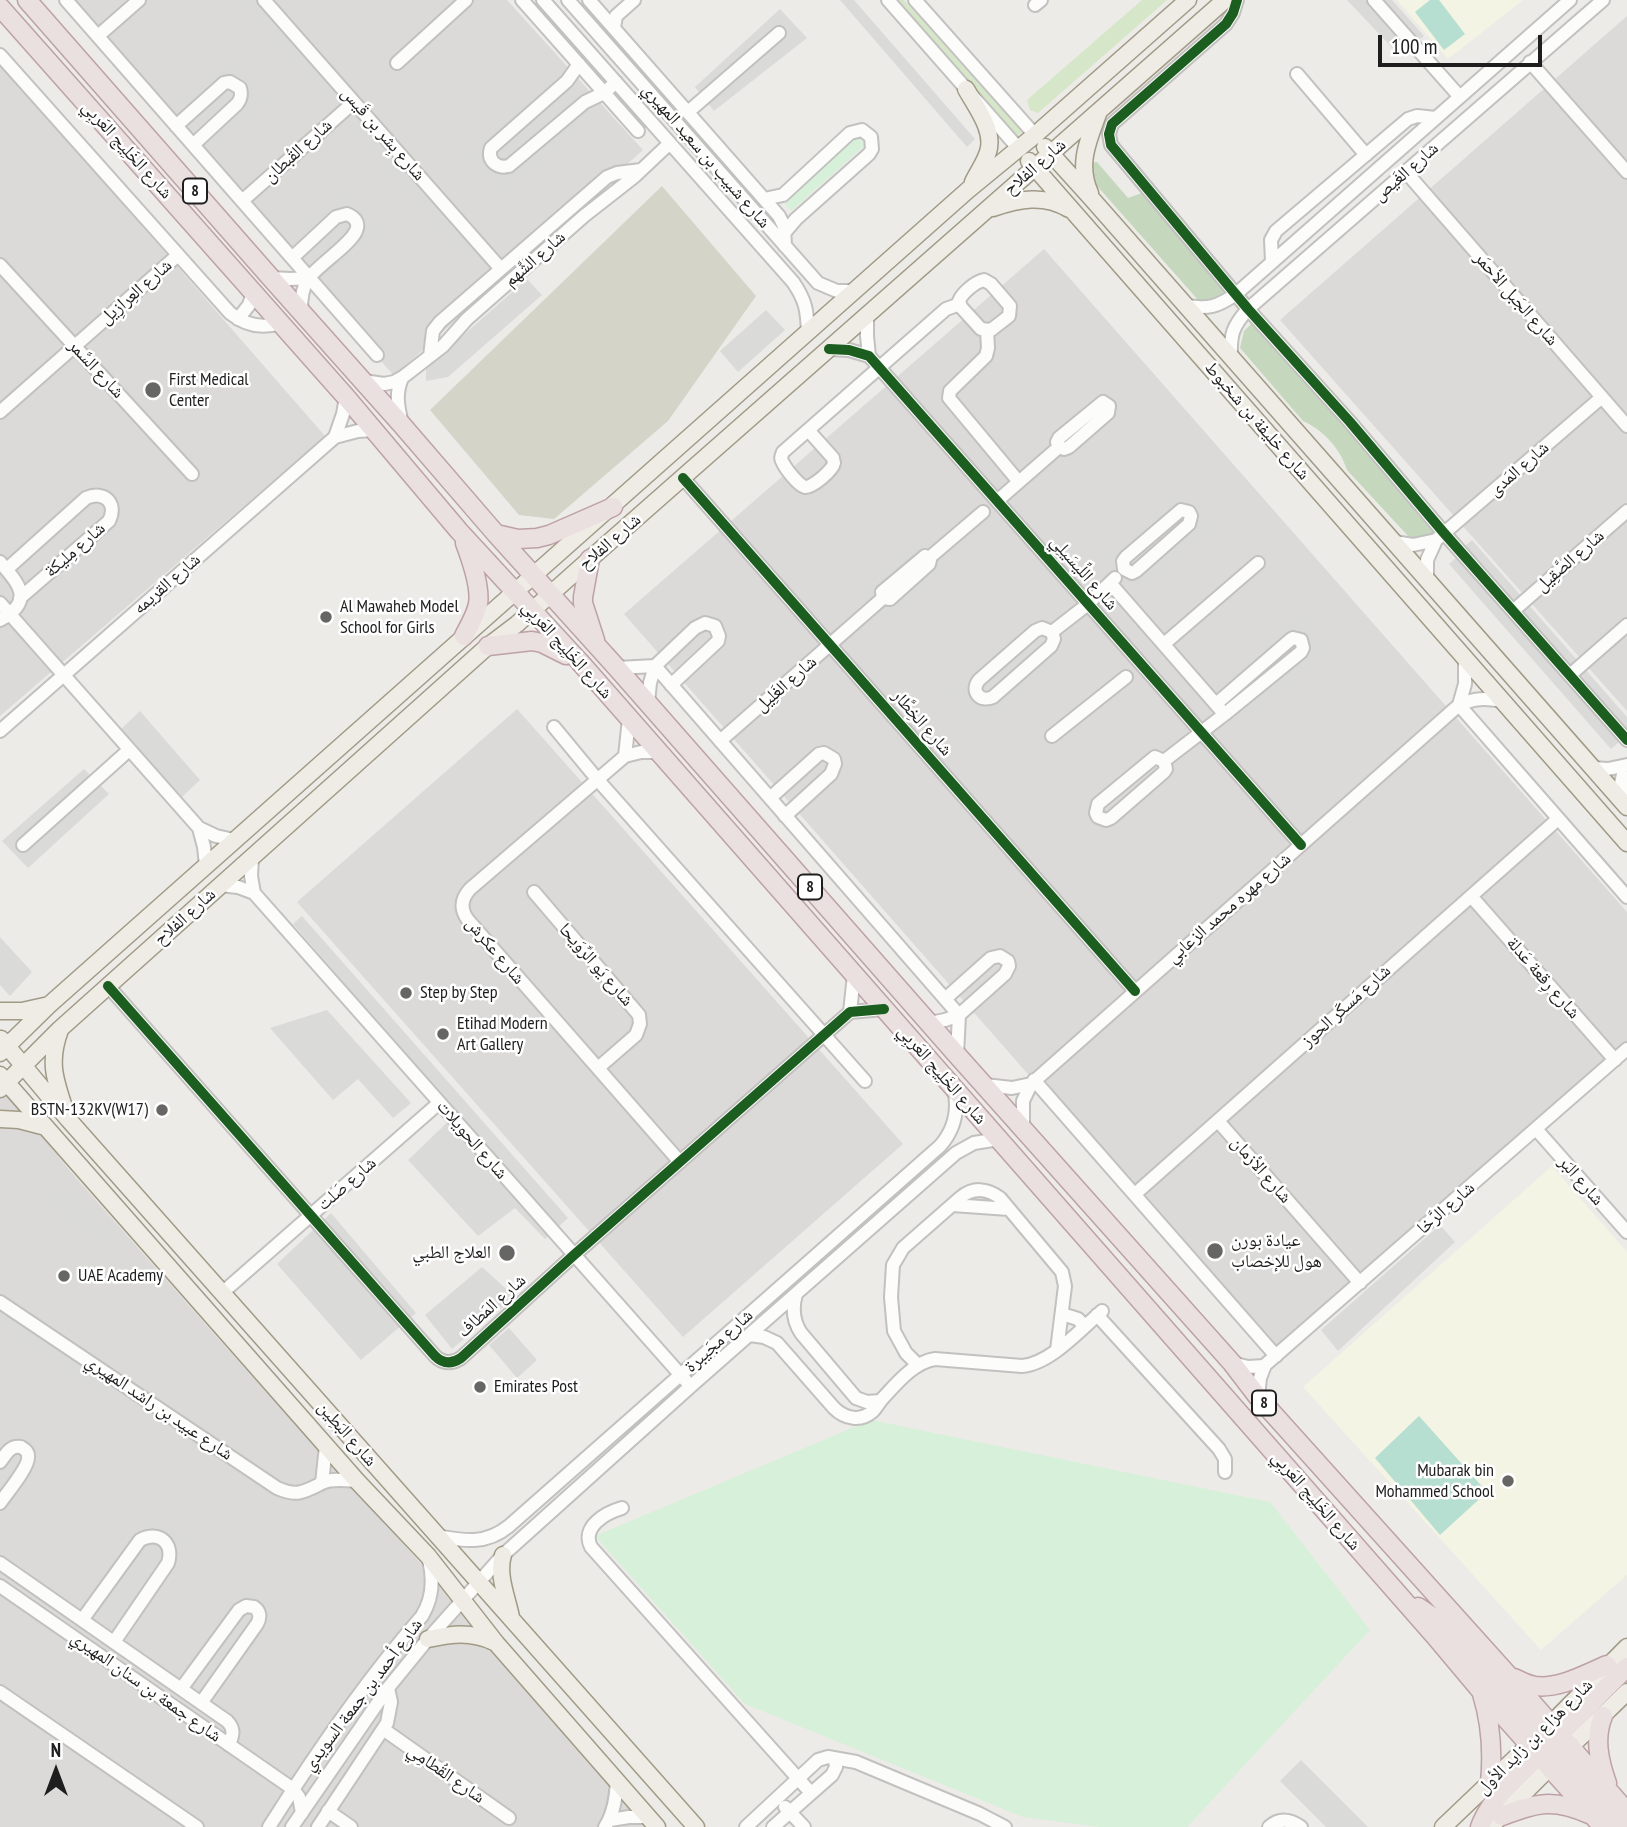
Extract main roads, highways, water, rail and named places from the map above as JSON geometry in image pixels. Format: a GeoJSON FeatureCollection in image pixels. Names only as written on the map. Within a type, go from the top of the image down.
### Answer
{"type":"FeatureCollection","features":[{"type":"Feature","properties":{"kind":"highway","name":"شارع الخَلِيج العَربِي"},"geometry":{"type":"LineString","coordinates":[[27,0],[533,576],[1232,1363],[1258,1397],[1509,1676],[1598,1821]]}},
{"type":"Feature","properties":{"kind":"highway","name":"شارع الخَلِيج العَربِي"},"geometry":{"type":"LineString","coordinates":[[0,7],[346,397],[459,531],[579,661],[1481,1691],[1609,1790],[1627,1812]]}},
{"type":"Feature","properties":{"kind":"highway"},"geometry":{"type":"LineString","coordinates":[[496,534],[518,539],[537,538],[613,507]]}},
{"type":"Feature","properties":{"kind":"highway"},"geometry":{"type":"LineString","coordinates":[[459,531],[472,562],[478,598],[477,610],[464,636]]}},
{"type":"Feature","properties":{"kind":"highway"},"geometry":{"type":"LineString","coordinates":[[590,559],[583,603],[597,647]]}},
{"type":"Feature","properties":{"kind":"highway"},"geometry":{"type":"LineString","coordinates":[[488,646],[537,641],[579,661]]}},
{"type":"Feature","properties":{"kind":"highway"},"geometry":{"type":"LineString","coordinates":[[1403,1600],[1428,1612],[1437,1620],[1624,1827]]}},
{"type":"Feature","properties":{"kind":"highway"},"geometry":{"type":"LineString","coordinates":[[1509,1676],[1528,1684],[1544,1686],[1562,1683],[1607,1665]]}},
{"type":"Feature","properties":{"kind":"highway"},"geometry":{"type":"LineString","coordinates":[[1480,1827],[1493,1803],[1627,1667]]}},
{"type":"Feature","properties":{"kind":"highway"},"geometry":{"type":"LineString","coordinates":[[1481,1691],[1491,1742],[1490,1783]]}},
{"type":"Feature","properties":{"kind":"highway"},"geometry":{"type":"LineString","coordinates":[[1603,1716],[1598,1732],[1598,1748],[1609,1790]]}},
{"type":"Feature","properties":{"kind":"highway"},"geometry":{"type":"LineString","coordinates":[[1496,1821],[1536,1805],[1554,1803],[1574,1807],[1598,1821]]}},
{"type":"Feature","properties":{"kind":"main road","name":"شارع الفلاح"},"geometry":{"type":"LineString","coordinates":[[2,1046],[968,190],[1019,149],[1188,0]]}},
{"type":"Feature","properties":{"kind":"main road","name":"شارع الفلاح"},"geometry":{"type":"LineString","coordinates":[[2,1082],[23,1066],[60,1029],[488,646],[532,611],[1225,0]]}},
{"type":"Feature","properties":{"kind":"main road"},"geometry":{"type":"LineString","coordinates":[[966,89],[986,124],[990,146],[968,190]]}},
{"type":"Feature","properties":{"kind":"main road"},"geometry":{"type":"LineString","coordinates":[[1092,199],[1086,185],[1083,162],[1098,113]]}},
{"type":"Feature","properties":{"kind":"main road","name":"شارع خليفة بن شخبوط"},"geometry":{"type":"LineString","coordinates":[[1035,135],[1624,803]]}},
{"type":"Feature","properties":{"kind":"main road","name":"شارع خليفة بن شخبوط"},"geometry":{"type":"LineString","coordinates":[[1019,149],[1627,843]]}},
{"type":"Feature","properties":{"kind":"main road"},"geometry":{"type":"LineString","coordinates":[[987,209],[1025,199],[1040,199],[1052,201],[1074,212]]}},
{"type":"Feature","properties":{"kind":"main road"},"geometry":{"type":"LineString","coordinates":[[0,1011],[22,1011],[49,1005]]}},
{"type":"Feature","properties":{"kind":"main road"},"geometry":{"type":"LineString","coordinates":[[60,1029],[54,1047],[53,1065],[55,1081],[68,1119]]}},
{"type":"Feature","properties":{"kind":"main road","name":"شارع البَطِين"},"geometry":{"type":"LineString","coordinates":[[2,1046],[23,1066],[696,1827]]}},
{"type":"Feature","properties":{"kind":"main road","name":"شارع البَطِين"},"geometry":{"type":"LineString","coordinates":[[2,1082],[357,1481],[428,1556],[496,1643],[653,1822]]}},
{"type":"Feature","properties":{"kind":"main road"},"geometry":{"type":"LineString","coordinates":[[0,1119],[43,1126]]}},
{"type":"Feature","properties":{"kind":"main road"},"geometry":{"type":"LineString","coordinates":[[503,1555],[501,1575],[512,1619]]}},
{"type":"Feature","properties":{"kind":"main road"},"geometry":{"type":"LineString","coordinates":[[427,1640],[461,1633],[496,1643]]}},
{"type":"Feature","properties":{"kind":"main road","name":"شارع هزاع بن زايد الأول"},"geometry":{"type":"LineString","coordinates":[[1496,1821],[1607,1665],[1627,1647]]}},
{"type":"Feature","properties":{"kind":"main road","name":"شارع هزاع بن زايد الأول"},"geometry":{"type":"LineString","coordinates":[[1443,1827],[1490,1783],[1603,1716],[1627,1692]]}},
{"type":"Feature","properties":{"kind":"place","name":"First Medical Center"},"geometry":{"type":"Point","coordinates":[153,390]}},
{"type":"Feature","properties":{"kind":"place","name":"Al Mawaheb Model School for Girls"},"geometry":{"type":"Point","coordinates":[326,617]}},
{"type":"Feature","properties":{"kind":"place","name":"Step by Step"},"geometry":{"type":"Point","coordinates":[406,993]}},
{"type":"Feature","properties":{"kind":"place","name":"Etihad Modern Art Gallery"},"geometry":{"type":"Point","coordinates":[443,1034]}},
{"type":"Feature","properties":{"kind":"place","name":"BSTN-132KV(W17)"},"geometry":{"type":"Point","coordinates":[162,1110]}},
{"type":"Feature","properties":{"kind":"place","name":"عيادة بورن هول للإخصاب"},"geometry":{"type":"Point","coordinates":[1215,1251]}},
{"type":"Feature","properties":{"kind":"place","name":"العلاج الطبي"},"geometry":{"type":"Point","coordinates":[507,1253]}},
{"type":"Feature","properties":{"kind":"place","name":"UAE Academy"},"geometry":{"type":"Point","coordinates":[64,1276]}},
{"type":"Feature","properties":{"kind":"place","name":"Emirates Post"},"geometry":{"type":"Point","coordinates":[480,1387]}},
{"type":"Feature","properties":{"kind":"place","name":"Mubarak bin Mohammed School"},"geometry":{"type":"Point","coordinates":[1508,1481]}}]}
